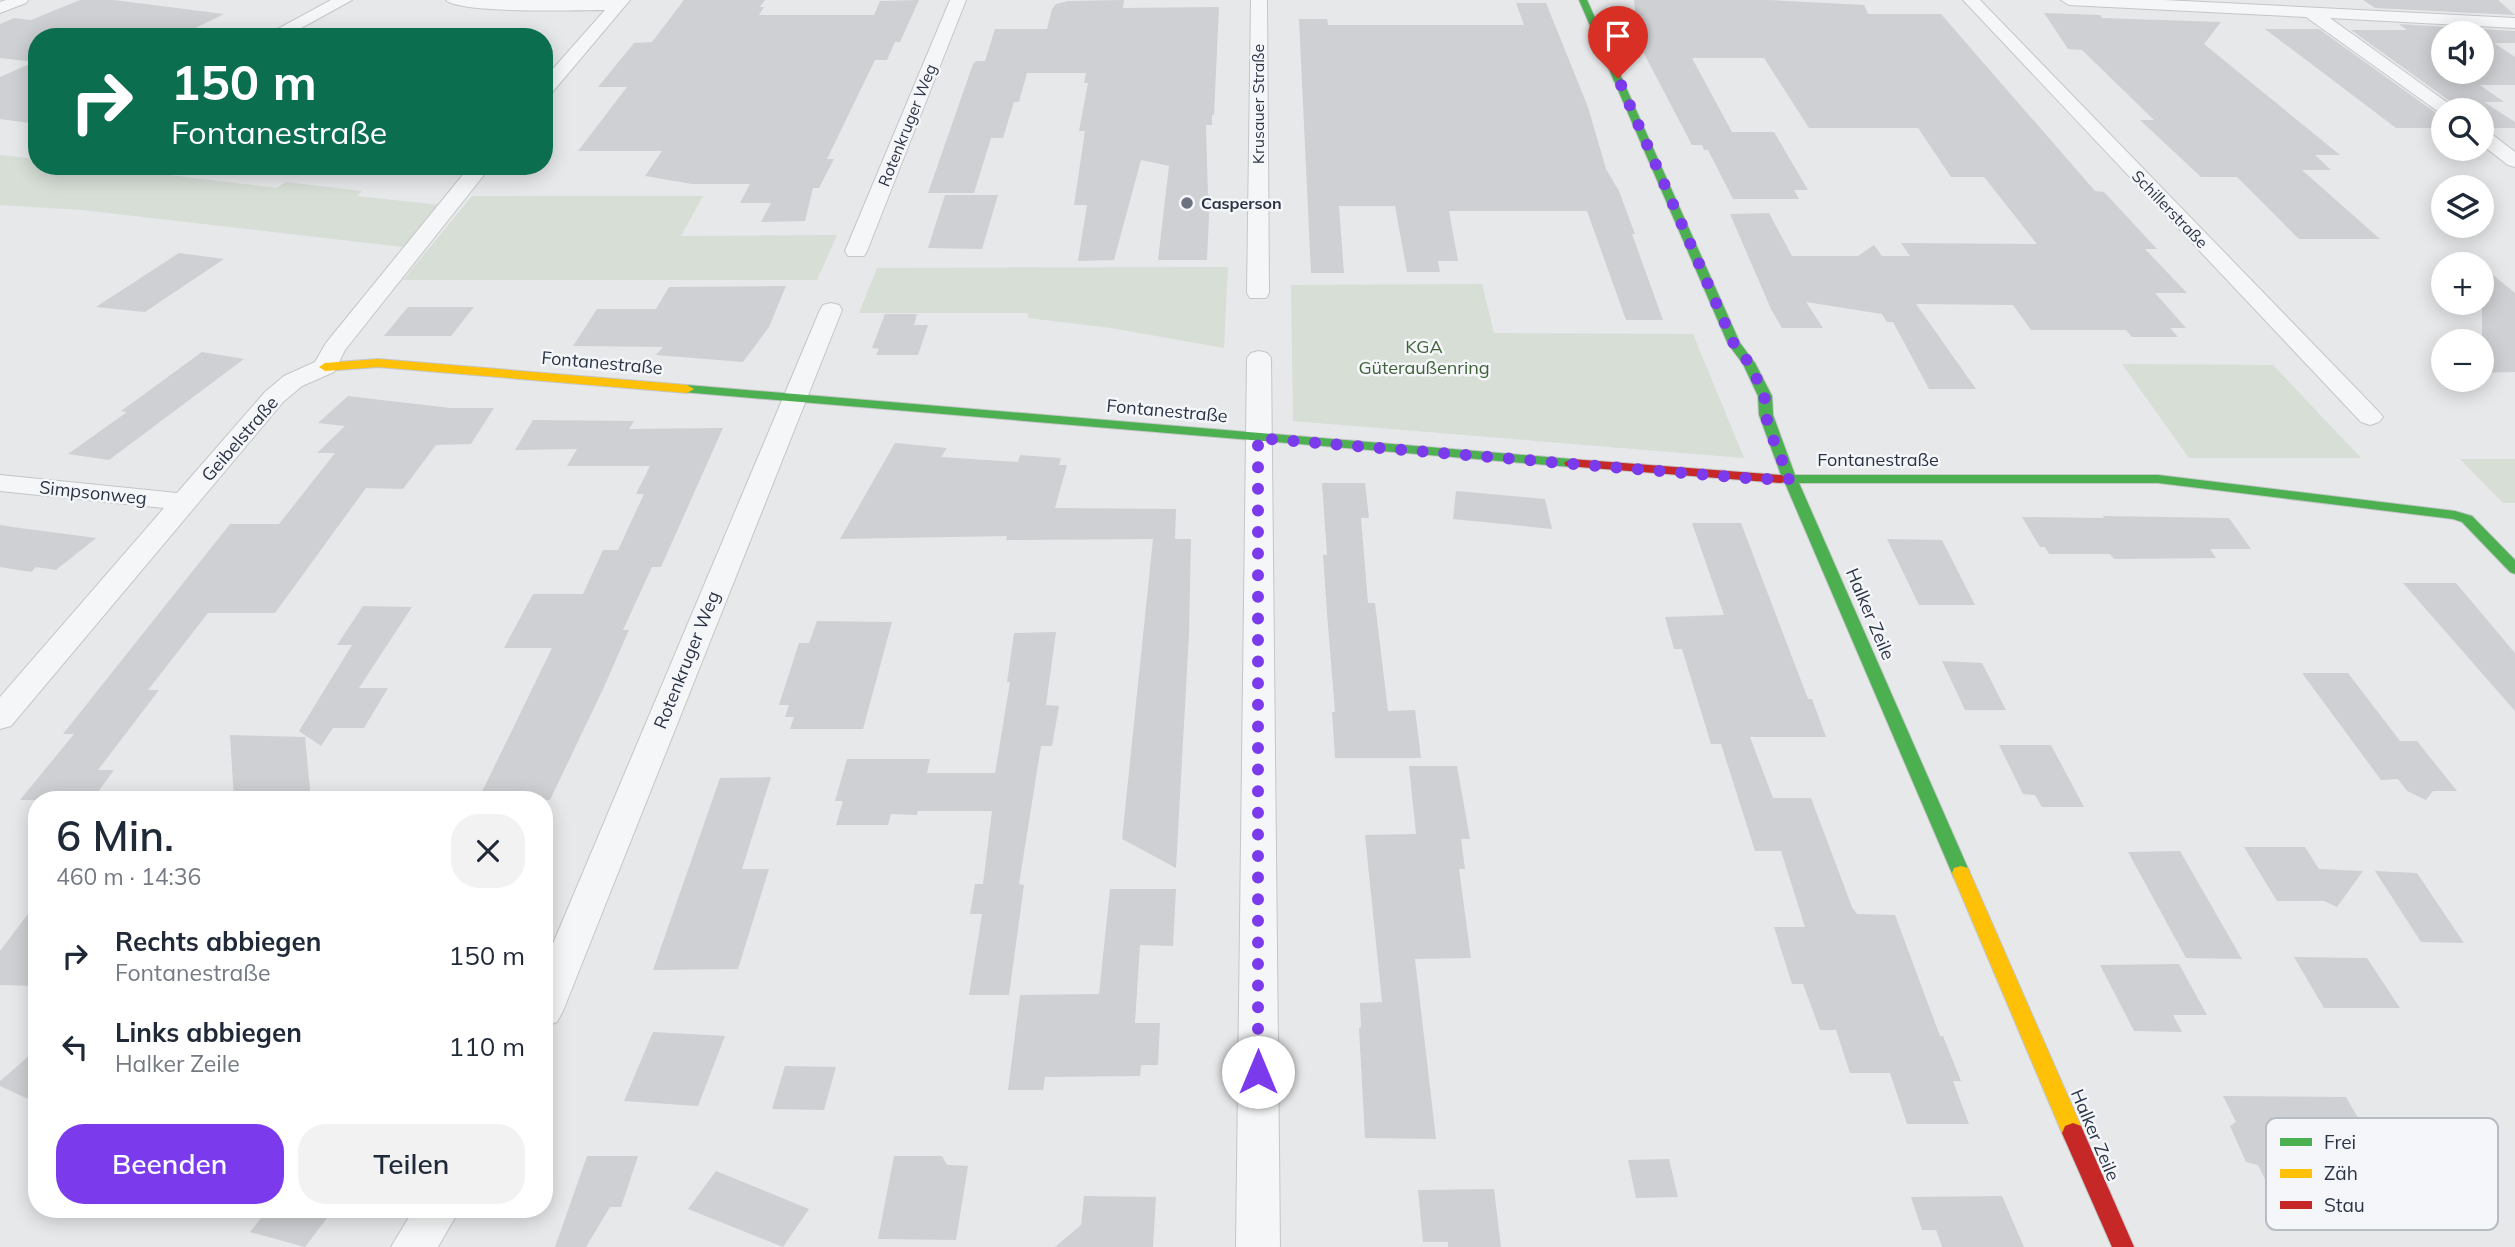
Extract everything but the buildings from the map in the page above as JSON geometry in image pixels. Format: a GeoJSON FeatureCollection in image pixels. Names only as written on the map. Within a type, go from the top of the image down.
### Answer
{"type":"FeatureCollection","features":[{"type":"Feature","properties":{"kind":"street"},"geometry":{"type":"LineString","coordinates":[[0,8],[20,0]]}},
{"type":"Feature","properties":{"kind":"street"},"geometry":{"type":"LineString","coordinates":[[289,28],[344,0]]}},
{"type":"Feature","properties":{"kind":"street"},"geometry":{"type":"LineString","coordinates":[[454,0],[507,5],[620,3]]}},
{"type":"Feature","properties":{"kind":"street","name":"Rotenkruger Weg"},"geometry":{"type":"LineString","coordinates":[[856,251],[958,0]]}},
{"type":"Feature","properties":{"kind":"street","name":"Krusauer Straße"},"geometry":{"type":"LineString","coordinates":[[1258,293],[1259,0]]}},
{"type":"Feature","properties":{"kind":"street","name":"Halker Zeile"},"geometry":{"type":"LineString","coordinates":[[1583,0],[1734,344],[1749,363],[1765,396],[1763,403],[1769,425],[1790,479],[2123,1247]]}},
{"type":"Feature","properties":{"kind":"street","name":"Schillerstraße"},"geometry":{"type":"LineString","coordinates":[[1971,0],[2370,417]]}},
{"type":"Feature","properties":{"kind":"street"},"geometry":{"type":"LineString","coordinates":[[2069,0],[2515,23]]}},
{"type":"Feature","properties":{"kind":"street"},"geometry":{"type":"LineString","coordinates":[[553,81],[620,3]]}},
{"type":"Feature","properties":{"kind":"street"},"geometry":{"type":"LineString","coordinates":[[2310,12],[2431,100]]}},
{"type":"Feature","properties":{"kind":"street"},"geometry":{"type":"LineString","coordinates":[[2494,145],[2515,161]]}},
{"type":"Feature","properties":{"kind":"street"},"geometry":{"type":"LineString","coordinates":[[325,367],[334,348],[474,175]]}},
{"type":"Feature","properties":{"kind":"street","name":"Rotenkruger Weg"},"geometry":{"type":"LineString","coordinates":[[553,989],[831,310]]}},
{"type":"Feature","properties":{"kind":"street"},"geometry":{"type":"LineString","coordinates":[[1258,1247],[1259,358]]}},
{"type":"Feature","properties":{"kind":"street","name":"Fontanestraße"},"geometry":{"type":"LineString","coordinates":[[325,367],[378,363],[1757,479],[2158,479],[2467,519],[2515,569]]}},
{"type":"Feature","properties":{"kind":"street","name":"Geibelstraße"},"geometry":{"type":"LineString","coordinates":[[0,718],[274,397],[293,381],[325,367]]}},
{"type":"Feature","properties":{"kind":"street","name":"Simpsonweg"},"geometry":{"type":"LineString","coordinates":[[0,483],[185,502]]}},
{"type":"Feature","properties":{"kind":"street"},"geometry":{"type":"LineString","coordinates":[[413,1247],[433,1218]]}},
{"type":"Feature","properties":{"kind":"green space"},"geometry":{"type":"Polygon","coordinates":[[[0,155],[28,158],[28,175],[169,175],[277,188],[285,182],[362,191],[357,196],[440,205],[403,247],[82,210],[0,205],[0,155]]]}},
{"type":"Feature","properties":{"kind":"green space"},"geometry":{"type":"Polygon","coordinates":[[[472,196],[703,196],[681,236],[837,235],[817,280],[403,280],[472,196]]]}},
{"type":"Feature","properties":{"kind":"green space"},"geometry":{"type":"Polygon","coordinates":[[[1228,267],[1224,348],[1111,328],[1028,318],[1028,313],[859,313],[877,268],[1228,267]]]}},
{"type":"Feature","properties":{"kind":"green space","name":"KGA Güteraußenring"},"geometry":{"type":"Polygon","coordinates":[[[1482,284],[1494,333],[1693,334],[1744,458],[1293,421],[1291,285],[1482,284]]]}},
{"type":"Feature","properties":{"kind":"green space"},"geometry":{"type":"Polygon","coordinates":[[[2122,364],[2273,365],[2361,458],[2189,458],[2122,364]]]}},
{"type":"Feature","properties":{"kind":"green space"},"geometry":{"type":"Polygon","coordinates":[[[2460,459],[2515,459],[2515,503],[2503,503],[2460,459]]]}},
{"type":"Feature","properties":{"kind":"traffic: fast"},"geometry":{"type":"LineString","coordinates":[[1583,0],[1734,344],[1749,363],[1765,396],[1766,415],[1777,449],[1961,873]]}},
{"type":"Feature","properties":{"kind":"traffic: fast"},"geometry":{"type":"LineString","coordinates":[[687,389],[1571,463]]}},
{"type":"Feature","properties":{"kind":"traffic: fast"},"geometry":{"type":"LineString","coordinates":[[1781,479],[2158,479],[2455,515],[2467,519],[2515,569]]}},
{"type":"Feature","properties":{"kind":"traffic: slow"},"geometry":{"type":"LineString","coordinates":[[325,367],[378,363],[687,389]]}},
{"type":"Feature","properties":{"kind":"traffic: slow"},"geometry":{"type":"LineString","coordinates":[[1961,873],[2073,1133]]}},
{"type":"Feature","properties":{"kind":"traffic: jam"},"geometry":{"type":"LineString","coordinates":[[1571,463],[1781,479]]}},
{"type":"Feature","properties":{"kind":"traffic: jam"},"geometry":{"type":"LineString","coordinates":[[2073,1133],[2123,1247]]}},
{"type":"Feature","properties":{"kind":"place","name":"Casperson"},"geometry":{"type":"Point","coordinates":[1187,203]}},
{"type":"Feature","properties":{"kind":"route"},"geometry":{"type":"LineString","coordinates":[[1258,1072],[1258,438],[1757,479],[1790,479],[1769,425],[1763,403],[1765,396],[1749,363],[1734,344],[1618,78]]}}]}
